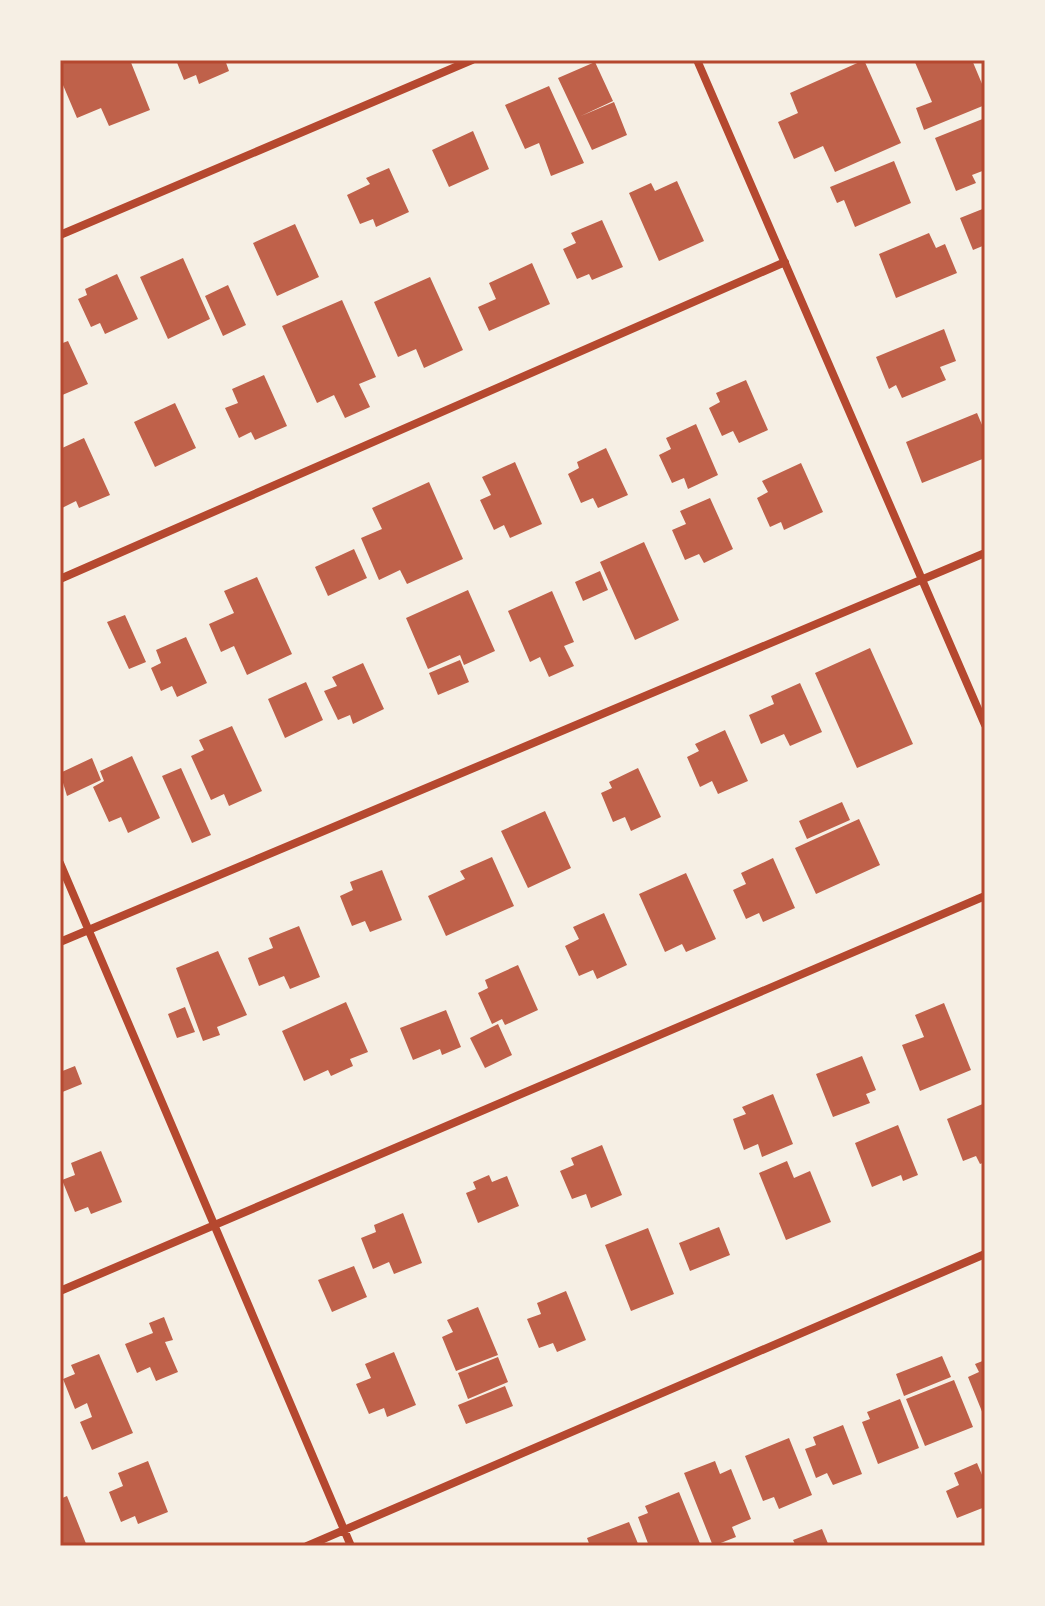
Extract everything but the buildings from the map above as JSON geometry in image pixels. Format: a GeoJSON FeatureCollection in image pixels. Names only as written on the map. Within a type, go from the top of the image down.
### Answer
{"type":"FeatureCollection","features":[{"type":"Feature","properties":{"kind":"street"},"geometry":{"type":"LineString","coordinates":[[60,235],[472,60]]}},
{"type":"Feature","properties":{"kind":"street"},"geometry":{"type":"LineString","coordinates":[[697,60],[985,725]]}},
{"type":"Feature","properties":{"kind":"street"},"geometry":{"type":"LineString","coordinates":[[60,579],[785,262]]}},
{"type":"Feature","properties":{"kind":"street"},"geometry":{"type":"LineString","coordinates":[[60,942],[985,553]]}},
{"type":"Feature","properties":{"kind":"street"},"geometry":{"type":"LineString","coordinates":[[60,863],[351,1546]]}},
{"type":"Feature","properties":{"kind":"street"},"geometry":{"type":"LineString","coordinates":[[60,1291],[985,896]]}},
{"type":"Feature","properties":{"kind":"street"},"geometry":{"type":"LineString","coordinates":[[307,1546],[985,1254]]}}]}
